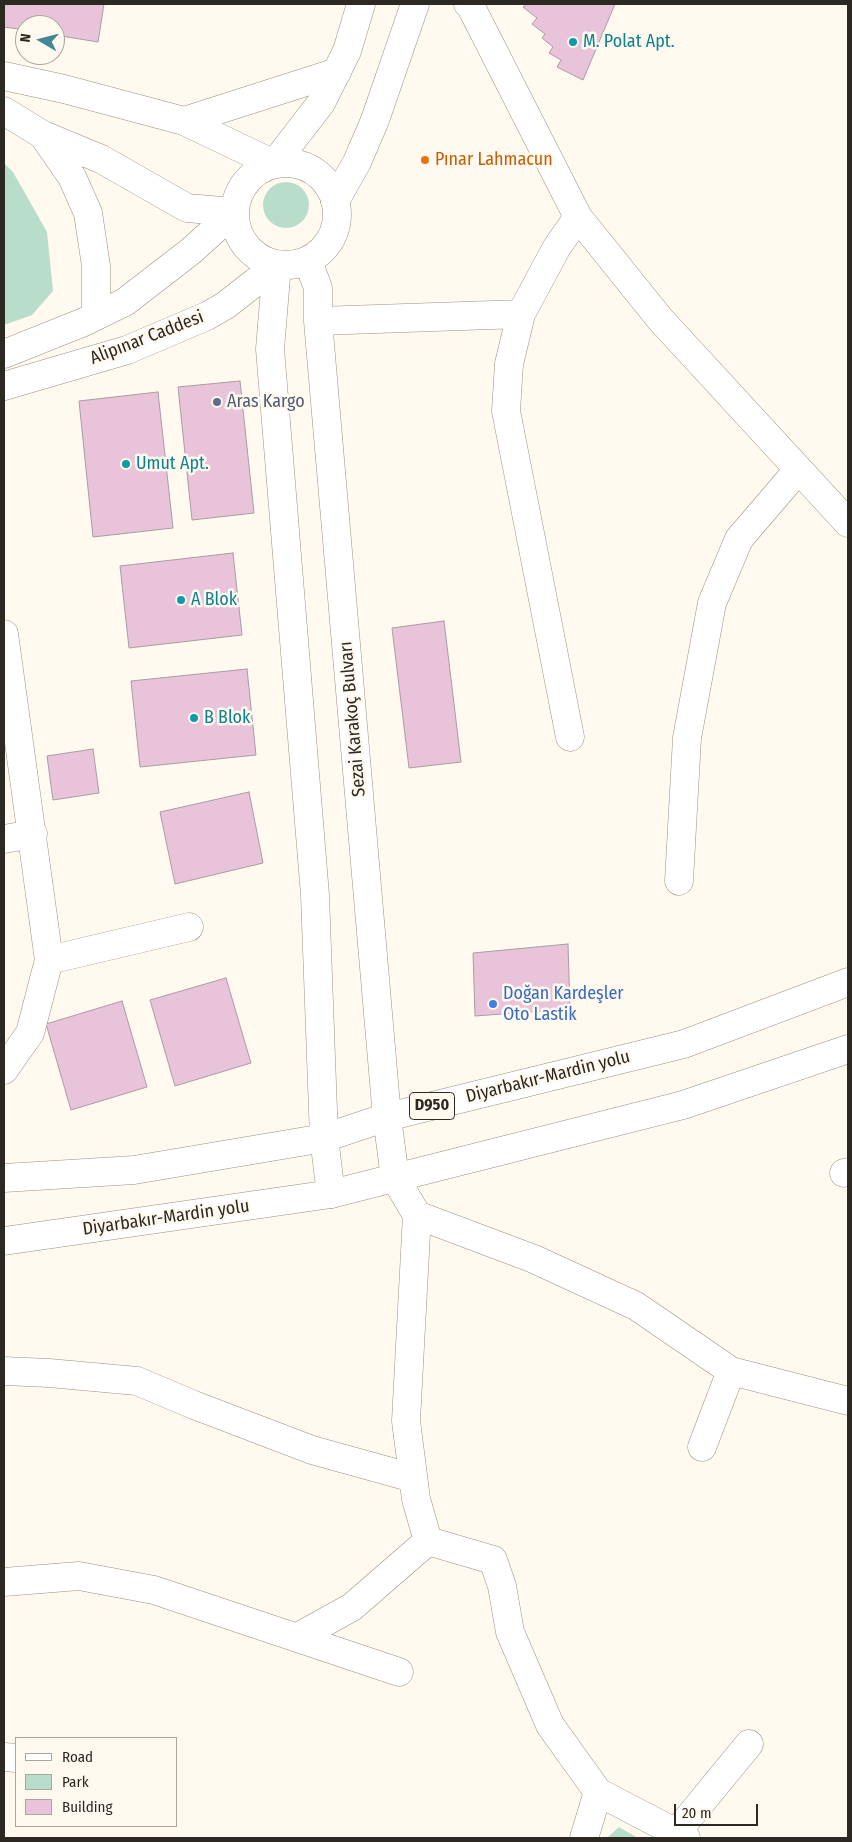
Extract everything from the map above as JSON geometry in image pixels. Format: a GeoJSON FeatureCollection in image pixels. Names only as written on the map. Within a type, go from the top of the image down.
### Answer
{"type":"FeatureCollection","features":[{"type":"Feature","properties":{"kind":"main road"},"geometry":{"type":"LineString","coordinates":[[274,164],[321,103],[346,51],[361,4]]}},
{"type":"Feature","properties":{"kind":"main road"},"geometry":{"type":"LineString","coordinates":[[335,201],[357,162],[375,120],[415,4]]}},
{"type":"Feature","properties":{"kind":"main road"},"geometry":{"type":"LineString","coordinates":[[468,4],[578,217],[660,319],[848,523]]}},
{"type":"Feature","properties":{"kind":"main road"},"geometry":{"type":"LineString","coordinates":[[184,121],[337,72]]}},
{"type":"Feature","properties":{"kind":"main road"},"geometry":{"type":"LineString","coordinates":[[4,76],[64,89],[184,121],[274,164]]}},
{"type":"Feature","properties":{"kind":"main road"},"geometry":{"type":"LineString","coordinates":[[4,111],[43,135],[101,158],[187,208],[234,212]]}},
{"type":"Feature","properties":{"kind":"main road"},"geometry":{"type":"LineString","coordinates":[[43,135],[72,177],[88,213],[96,266],[96,316]]}},
{"type":"Feature","properties":{"kind":"main road"},"geometry":{"type":"LineString","coordinates":[[290,163],[305,166],[318,174],[329,186],[335,201],[338,215],[329,242],[320,253],[308,261],[293,265],[277,265],[263,260],[251,252],[242,241],[236,227],[234,212],[242,187],[250,177],[261,169],[274,164],[290,163]]}},
{"type":"Feature","properties":{"kind":"main road"},"geometry":{"type":"LineString","coordinates":[[4,354],[96,316],[132,296],[191,251],[234,212]]}},
{"type":"Feature","properties":{"kind":"main road"},"geometry":{"type":"LineString","coordinates":[[570,737],[506,410],[509,364],[521,314],[557,247],[578,217]]}},
{"type":"Feature","properties":{"kind":"main road","name":"Sezai Karakoç Bulvarı"},"geometry":{"type":"LineString","coordinates":[[308,261],[318,288],[318,321],[388,1117],[395,1178]]}},
{"type":"Feature","properties":{"kind":"main road"},"geometry":{"type":"LineString","coordinates":[[277,265],[270,348],[315,895],[324,1138],[331,1194]]}},
{"type":"Feature","properties":{"kind":"main road","name":"Alipınar Caddesi"},"geometry":{"type":"LineString","coordinates":[[4,386],[127,350],[207,316],[226,305],[277,265]]}},
{"type":"Feature","properties":{"kind":"main road"},"geometry":{"type":"LineString","coordinates":[[318,321],[521,314]]}},
{"type":"Feature","properties":{"kind":"main road"},"geometry":{"type":"LineString","coordinates":[[680,881],[687,738],[712,603],[739,539],[798,470]]}},
{"type":"Feature","properties":{"kind":"main road"},"geometry":{"type":"LineString","coordinates":[[4,634],[50,960],[30,1034],[4,1070]]}},
{"type":"Feature","properties":{"kind":"main road"},"geometry":{"type":"LineString","coordinates":[[4,839],[33,834]]}},
{"type":"Feature","properties":{"kind":"main road"},"geometry":{"type":"LineString","coordinates":[[50,960],[189,927]]}},
{"type":"Feature","properties":{"kind":"main road","name":"Diyarbakır-Mardin yolu"},"geometry":{"type":"LineString","coordinates":[[4,1178],[134,1170],[324,1138],[388,1117],[684,1044],[848,982]]}},
{"type":"Feature","properties":{"kind":"main road","name":"Diyarbakır-Mardin yolu"},"geometry":{"type":"LineString","coordinates":[[4,1241],[331,1194],[683,1105],[848,1049]]}},
{"type":"Feature","properties":{"kind":"main road"},"geometry":{"type":"LineString","coordinates":[[395,1178],[417,1214],[406,1421],[416,1499],[428,1541]]}},
{"type":"Feature","properties":{"kind":"main road"},"geometry":{"type":"LineString","coordinates":[[417,1214],[534,1260],[636,1306],[731,1372],[848,1401]]}},
{"type":"Feature","properties":{"kind":"main road"},"geometry":{"type":"LineString","coordinates":[[4,1371],[137,1381],[312,1450],[413,1478]]}},
{"type":"Feature","properties":{"kind":"main road"},"geometry":{"type":"LineString","coordinates":[[702,1447],[731,1372]]}},
{"type":"Feature","properties":{"kind":"main road"},"geometry":{"type":"LineString","coordinates":[[298,1638],[352,1607],[428,1541]]}},
{"type":"Feature","properties":{"kind":"main road"},"geometry":{"type":"LineString","coordinates":[[428,1541],[493,1560],[502,1586],[510,1632],[550,1725],[598,1792],[681,1836],[749,1744]]}},
{"type":"Feature","properties":{"kind":"main road"},"geometry":{"type":"LineString","coordinates":[[4,1605],[4,1581],[79,1576],[154,1590],[398,1672]]}},
{"type":"Feature","properties":{"kind":"main road"},"geometry":{"type":"LineString","coordinates":[[584,1838],[598,1792]]}},
{"type":"Feature","properties":{"kind":"green space"},"geometry":{"type":"Polygon","coordinates":[[[4,163],[13,172],[47,232],[53,291],[32,315],[4,325],[4,163]]]}},
{"type":"Feature","properties":{"kind":"green space"},"geometry":{"type":"Polygon","coordinates":[[[286,182],[299,186],[305,192],[309,205],[305,218],[299,224],[286,228],[273,224],[267,218],[263,205],[267,192],[273,186],[286,182]]]}},
{"type":"Feature","properties":{"kind":"green space"},"geometry":{"type":"Polygon","coordinates":[[[619,1827],[638,1838],[607,1838],[619,1827]]]}},
{"type":"Feature","properties":{"kind":"building"},"geometry":{"type":"Polygon","coordinates":[[[4,4],[104,4],[98,42],[65,37],[65,15],[15,15],[15,29],[4,27],[4,4]]]}},
{"type":"Feature","properties":{"kind":"building","name":"M. Polat Apt."},"geometry":{"type":"Polygon","coordinates":[[[527,4],[615,4],[583,80],[557,67],[561,60],[549,53],[553,47],[542,38],[545,34],[532,24],[537,18],[523,7],[527,4]]]}},
{"type":"Feature","properties":{"kind":"building"},"geometry":{"type":"Polygon","coordinates":[[[240,381],[254,513],[192,520],[178,387],[240,381]]]}},
{"type":"Feature","properties":{"kind":"building","name":"Umut Apt."},"geometry":{"type":"Polygon","coordinates":[[[158,392],[173,528],[93,537],[79,401],[158,392]]]}},
{"type":"Feature","properties":{"kind":"building","name":"A Blok"},"geometry":{"type":"Polygon","coordinates":[[[233,553],[242,635],[129,648],[120,566],[233,553]]]}},
{"type":"Feature","properties":{"kind":"building"},"geometry":{"type":"Polygon","coordinates":[[[444,621],[461,762],[409,768],[392,628],[444,621]]]}},
{"type":"Feature","properties":{"kind":"building","name":"B Blok"},"geometry":{"type":"Polygon","coordinates":[[[247,669],[256,755],[140,767],[131,681],[247,669]]]}},
{"type":"Feature","properties":{"kind":"building"},"geometry":{"type":"Polygon","coordinates":[[[93,749],[99,793],[53,800],[47,756],[93,749]]]}},
{"type":"Feature","properties":{"kind":"building"},"geometry":{"type":"Polygon","coordinates":[[[249,792],[263,863],[175,884],[160,812],[249,792]]]}},
{"type":"Feature","properties":{"kind":"building"},"geometry":{"type":"Polygon","coordinates":[[[568,944],[570,1009],[475,1016],[473,953],[568,944]]]}},
{"type":"Feature","properties":{"kind":"building"},"geometry":{"type":"Polygon","coordinates":[[[226,978],[251,1063],[175,1086],[150,1000],[226,978]]]}},
{"type":"Feature","properties":{"kind":"building"},"geometry":{"type":"Polygon","coordinates":[[[122,1001],[147,1087],[71,1110],[46,1024],[122,1001]]]}},
{"type":"Feature","properties":{"kind":"place","name":"M. Polat Apt."},"geometry":{"type":"Point","coordinates":[573,42]}},
{"type":"Feature","properties":{"kind":"place","name":"Pınar Lahmacun"},"geometry":{"type":"Point","coordinates":[425,160]}},
{"type":"Feature","properties":{"kind":"place","name":"Aras Kargo"},"geometry":{"type":"Point","coordinates":[217,402]}},
{"type":"Feature","properties":{"kind":"place","name":"Umut Apt."},"geometry":{"type":"Point","coordinates":[126,464]}},
{"type":"Feature","properties":{"kind":"place","name":"A Blok"},"geometry":{"type":"Point","coordinates":[181,600]}},
{"type":"Feature","properties":{"kind":"place","name":"B Blok"},"geometry":{"type":"Point","coordinates":[194,718]}},
{"type":"Feature","properties":{"kind":"place","name":"Doğan Kardeşler Oto Lastik"},"geometry":{"type":"Point","coordinates":[493,1004]}}]}
